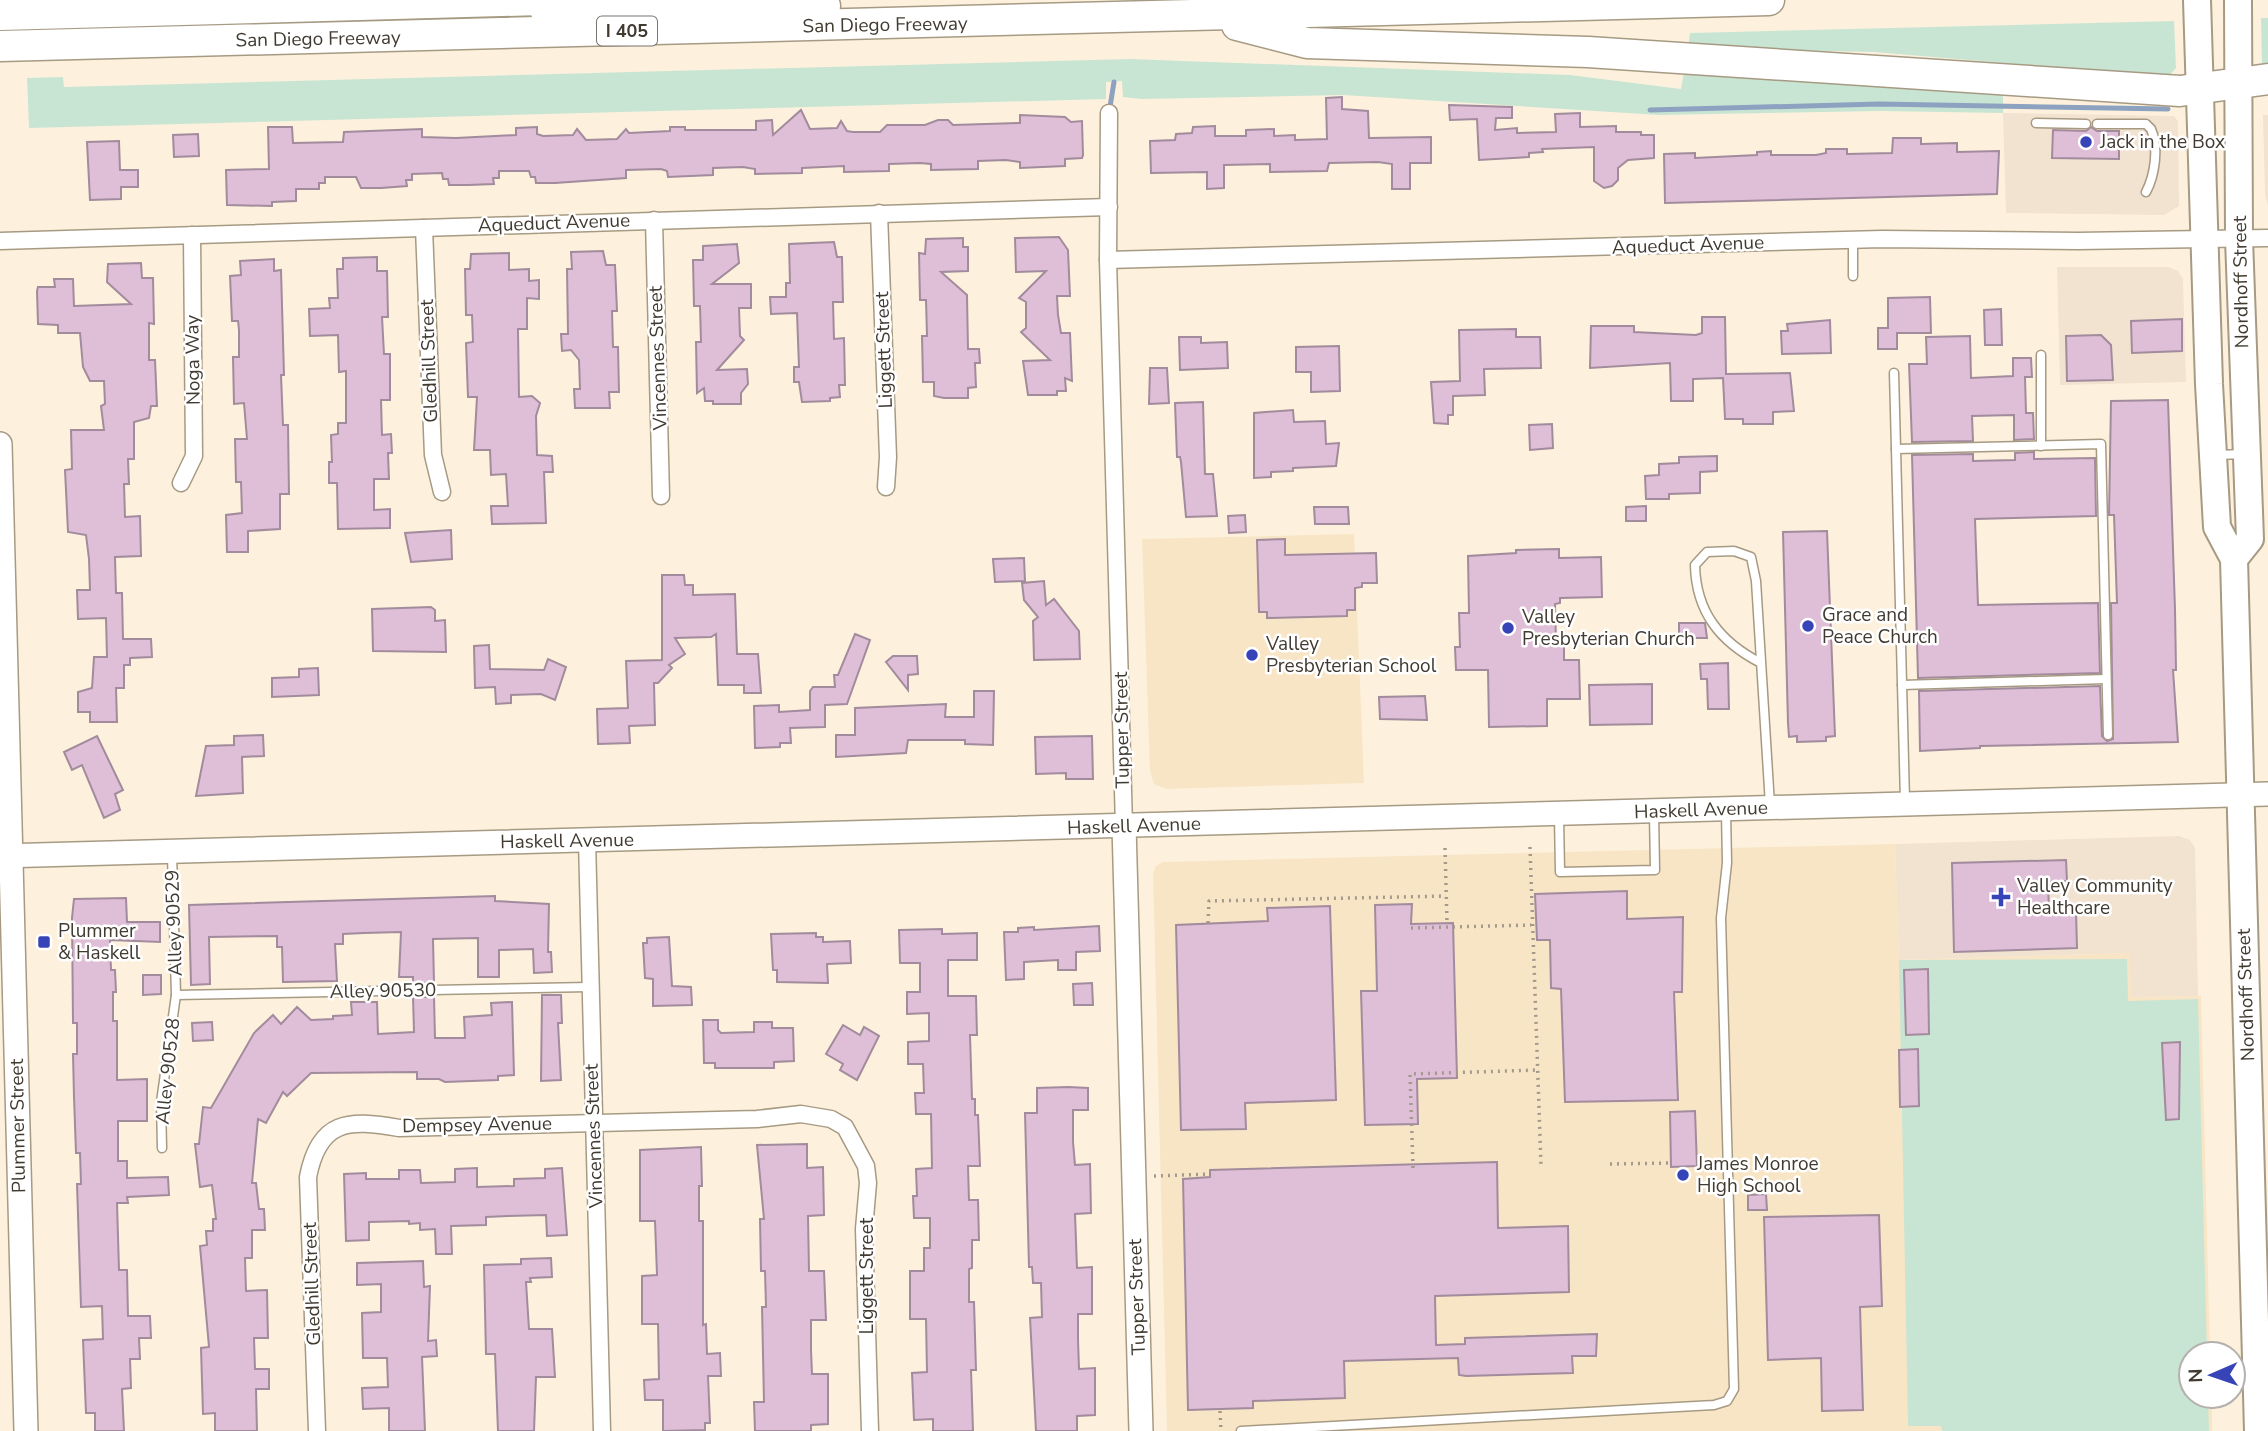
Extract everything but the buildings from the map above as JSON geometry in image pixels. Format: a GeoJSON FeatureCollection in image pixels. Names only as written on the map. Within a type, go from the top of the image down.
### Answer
{"type":"FeatureCollection","features":[{"type":"Feature","properties":{"kind":"highway"},"geometry":{"type":"LineString","coordinates":[[0,15],[52,28],[540,0]]}},
{"type":"Feature","properties":{"kind":"highway"},"geometry":{"type":"LineString","coordinates":[[0,28],[1070,0]]}},
{"type":"Feature","properties":{"kind":"highway","name":"San Diego Freeway"},"geometry":{"type":"LineString","coordinates":[[0,47],[52,28],[1203,17],[1769,0]]}},
{"type":"Feature","properties":{"kind":"highway"},"geometry":{"type":"LineString","coordinates":[[1203,17],[1307,43],[1588,52],[2200,90],[2254,82]]}},
{"type":"Feature","properties":{"kind":"main road","name":"Nordhoff Street"},"geometry":{"type":"LineString","coordinates":[[2197,0],[2217,527],[2234,559],[2258,1431]]}},
{"type":"Feature","properties":{"kind":"main road","name":"Nordhoff Street"},"geometry":{"type":"LineString","coordinates":[[2234,559],[2250,539],[2239,239],[2254,82],[2238,0]]}},
{"type":"Feature","properties":{"kind":"main road","name":"Plummer Street"},"geometry":{"type":"LineString","coordinates":[[0,444],[6,856],[26,1431]]}},
{"type":"Feature","properties":{"kind":"main road","name":"Haskell Avenue"},"geometry":{"type":"LineString","coordinates":[[6,856],[2268,794]]}},
{"type":"Feature","properties":{"kind":"main road","name":"Tupper Street"},"geometry":{"type":"LineString","coordinates":[[1124,826],[1141,1431]]}},
{"type":"Feature","properties":{"kind":"street","name":"Tupper Street"},"geometry":{"type":"LineString","coordinates":[[1109,113],[1108,260],[1124,826]]}},
{"type":"Feature","properties":{"kind":"street","name":"Aqueduct Avenue"},"geometry":{"type":"LineString","coordinates":[[0,241],[1109,206]]}},
{"type":"Feature","properties":{"kind":"street","name":"Liggett Street"},"geometry":{"type":"LineString","coordinates":[[879,213],[888,457],[886,487]]}},
{"type":"Feature","properties":{"kind":"street","name":"Vincennes Street"},"geometry":{"type":"LineString","coordinates":[[654,220],[661,496]]}},
{"type":"Feature","properties":{"kind":"street","name":"Gledhill Street"},"geometry":{"type":"LineString","coordinates":[[424,228],[433,455],[442,492]]}},
{"type":"Feature","properties":{"kind":"street","name":"Noga Way"},"geometry":{"type":"LineString","coordinates":[[181,483],[194,456],[191,234]]}},
{"type":"Feature","properties":{"kind":"street","name":"Aqueduct Avenue"},"geometry":{"type":"LineString","coordinates":[[1108,260],[1853,240],[2268,238]]}},
{"type":"Feature","properties":{"kind":"street","name":"Vincennes Street"},"geometry":{"type":"LineString","coordinates":[[587,841],[602,1431]]}},
{"type":"Feature","properties":{"kind":"street","name":"Dempsey Avenue"},"geometry":{"type":"LineString","coordinates":[[320,1139],[335,1129],[355,1124],[399,1128],[757,1119],[801,1114],[831,1119],[845,1127]]}},
{"type":"Feature","properties":{"kind":"street","name":"Liggett Street"},"geometry":{"type":"LineString","coordinates":[[845,1127],[864,1162],[869,1183],[864,1229],[870,1431]]}},
{"type":"Feature","properties":{"kind":"street","name":"Gledhill Street"},"geometry":{"type":"LineString","coordinates":[[317,1431],[308,1177],[312,1155],[320,1139]]}},
{"type":"Feature","properties":{"kind":"lane"},"geometry":{"type":"LineString","coordinates":[[2036,123],[2086,124]]}},
{"type":"Feature","properties":{"kind":"lane"},"geometry":{"type":"LineString","coordinates":[[2097,124],[2146,124],[2151,129],[2154,159],[2152,181],[2146,192]]}},
{"type":"Feature","properties":{"kind":"lane"},"geometry":{"type":"LineString","coordinates":[[1853,240],[1853,276]]}},
{"type":"Feature","properties":{"kind":"lane"},"geometry":{"type":"LineString","coordinates":[[2041,355],[2041,446]]}},
{"type":"Feature","properties":{"kind":"lane"},"geometry":{"type":"LineString","coordinates":[[1894,373],[1905,804]]}},
{"type":"Feature","properties":{"kind":"lane"},"geometry":{"type":"LineString","coordinates":[[1896,449],[2101,444],[2108,736]]}},
{"type":"Feature","properties":{"kind":"lane"},"geometry":{"type":"LineString","coordinates":[[2213,455],[2247,454]]}},
{"type":"Feature","properties":{"kind":"lane"},"geometry":{"type":"LineString","coordinates":[[1761,663],[1737,650],[1705,612],[1696,587],[1695,565],[1707,552],[1734,551],[1751,557],[1756,581],[1770,808]]}},
{"type":"Feature","properties":{"kind":"lane"},"geometry":{"type":"LineString","coordinates":[[1902,685],[2106,679]]}},
{"type":"Feature","properties":{"kind":"lane"},"geometry":{"type":"LineString","coordinates":[[1241,1431],[1714,1405],[1727,1401],[1734,1389],[1721,918],[1727,863],[1726,810]]}},
{"type":"Feature","properties":{"kind":"lane"},"geometry":{"type":"LineString","coordinates":[[1559,813],[1560,872],[1655,870],[1654,811]]}},
{"type":"Feature","properties":{"kind":"lane","name":"Alley 90529"},"geometry":{"type":"LineString","coordinates":[[172,852],[176,995]]}},
{"type":"Feature","properties":{"kind":"lane","name":"Alley 90530"},"geometry":{"type":"LineString","coordinates":[[176,995],[589,987]]}},
{"type":"Feature","properties":{"kind":"lane","name":"Alley 90528"},"geometry":{"type":"LineString","coordinates":[[162,1148],[161,1102],[176,995]]}},
{"type":"Feature","properties":{"kind":"path"},"geometry":{"type":"LineString","coordinates":[[1530,847],[1541,1166]]}},
{"type":"Feature","properties":{"kind":"path"},"geometry":{"type":"LineString","coordinates":[[1445,848],[1447,923]]}},
{"type":"Feature","properties":{"kind":"path"},"geometry":{"type":"LineString","coordinates":[[1208,923],[1209,901],[1446,897]]}},
{"type":"Feature","properties":{"kind":"path"},"geometry":{"type":"LineString","coordinates":[[1411,928],[1532,925]]}},
{"type":"Feature","properties":{"kind":"path"},"geometry":{"type":"LineString","coordinates":[[1413,1168],[1410,1074],[1538,1070]]}},
{"type":"Feature","properties":{"kind":"path"},"geometry":{"type":"LineString","coordinates":[[1610,1164],[1671,1163]]}},
{"type":"Feature","properties":{"kind":"path"},"geometry":{"type":"LineString","coordinates":[[1154,1176],[1210,1174]]}},
{"type":"Feature","properties":{"kind":"path"},"geometry":{"type":"LineString","coordinates":[[1220,1411],[1221,1431]]}},
{"type":"Feature","properties":{"kind":"shaded area"},"geometry":{"type":"Polygon","coordinates":[[[2003,113],[2174,116],[2178,121],[2179,206],[2164,215],[2006,213],[2003,113]]]}},
{"type":"Feature","properties":{"kind":"shaded area"},"geometry":{"type":"Polygon","coordinates":[[[2263,115],[2268,115],[2268,205],[2265,195],[2263,115]]]}},
{"type":"Feature","properties":{"kind":"shaded area"},"geometry":{"type":"Polygon","coordinates":[[[2057,267],[2168,267],[2178,271],[2183,279],[2186,382],[2060,385],[2057,267]]]}},
{"type":"Feature","properties":{"kind":"shaded area","name":"Valley Presbyterian School"},"geometry":{"type":"Polygon","coordinates":[[[1354,534],[1364,783],[1166,789],[1154,784],[1150,771],[1142,539],[1354,534]]]}},
{"type":"Feature","properties":{"kind":"shaded area"},"geometry":{"type":"Polygon","coordinates":[[[2179,836],[2190,840],[2195,848],[2198,996],[2131,997],[2129,953],[1899,960],[1895,844],[2179,836]]]}},
{"type":"Feature","properties":{"kind":"shaded area","name":"James Monroe High School"},"geometry":{"type":"Polygon","coordinates":[[[1895,844],[1899,960],[2130,953],[2131,997],[2201,996],[2210,1340],[2177,1340],[2177,1410],[2212,1410],[2212,1431],[1167,1431],[1153,874],[1156,866],[1163,862],[1895,844]]]}},
{"type":"Feature","properties":{"kind":"green space"},"geometry":{"type":"Polygon","coordinates":[[[2261,18],[2268,18],[2268,65],[2262,66],[2261,18]]]}},
{"type":"Feature","properties":{"kind":"green space"},"geometry":{"type":"Polygon","coordinates":[[[2174,21],[2176,68],[2168,77],[1874,52],[1688,48],[1690,33],[2174,21]]]}},
{"type":"Feature","properties":{"kind":"green space"},"geometry":{"type":"Polygon","coordinates":[[[1130,59],[1570,75],[1681,89],[1684,72],[2003,89],[2003,113],[1881,111],[1659,115],[1343,95],[1142,99],[1123,97],[1122,81],[1106,82],[1106,99],[29,128],[27,78],[63,77],[64,87],[1130,59]]]}},
{"type":"Feature","properties":{"kind":"green space"},"geometry":{"type":"Polygon","coordinates":[[[2127,959],[2128,1001],[2198,999],[2207,1340],[2177,1340],[2177,1410],[2208,1410],[2209,1431],[1942,1431],[1941,1426],[1908,1426],[1899,960],[2127,959]]]}},
{"type":"Feature","properties":{"kind":"waterway"},"geometry":{"type":"LineString","coordinates":[[1109,113],[1114,82]]}},
{"type":"Feature","properties":{"kind":"waterway"},"geometry":{"type":"LineString","coordinates":[[1650,110],[1879,104],[2168,109]]}},
{"type":"Feature","properties":{"kind":"place","name":"Jack in the Box"},"geometry":{"type":"Point","coordinates":[2086,142]}},
{"type":"Feature","properties":{"kind":"place","name":"Grace and Peace Church"},"geometry":{"type":"Point","coordinates":[1808,626]}},
{"type":"Feature","properties":{"kind":"place","name":"Valley Presbyterian Church"},"geometry":{"type":"Point","coordinates":[1508,628]}},
{"type":"Feature","properties":{"kind":"place","name":"Valley Presbyterian School"},"geometry":{"type":"Point","coordinates":[1252,655]}},
{"type":"Feature","properties":{"kind":"place","name":"Valley Community Healthcare"},"geometry":{"type":"Point","coordinates":[2001,897]}},
{"type":"Feature","properties":{"kind":"place","name":"Plummer & Haskell"},"geometry":{"type":"Point","coordinates":[44,942]}},
{"type":"Feature","properties":{"kind":"place","name":"James Monroe High School"},"geometry":{"type":"Point","coordinates":[1683,1175]}}]}
